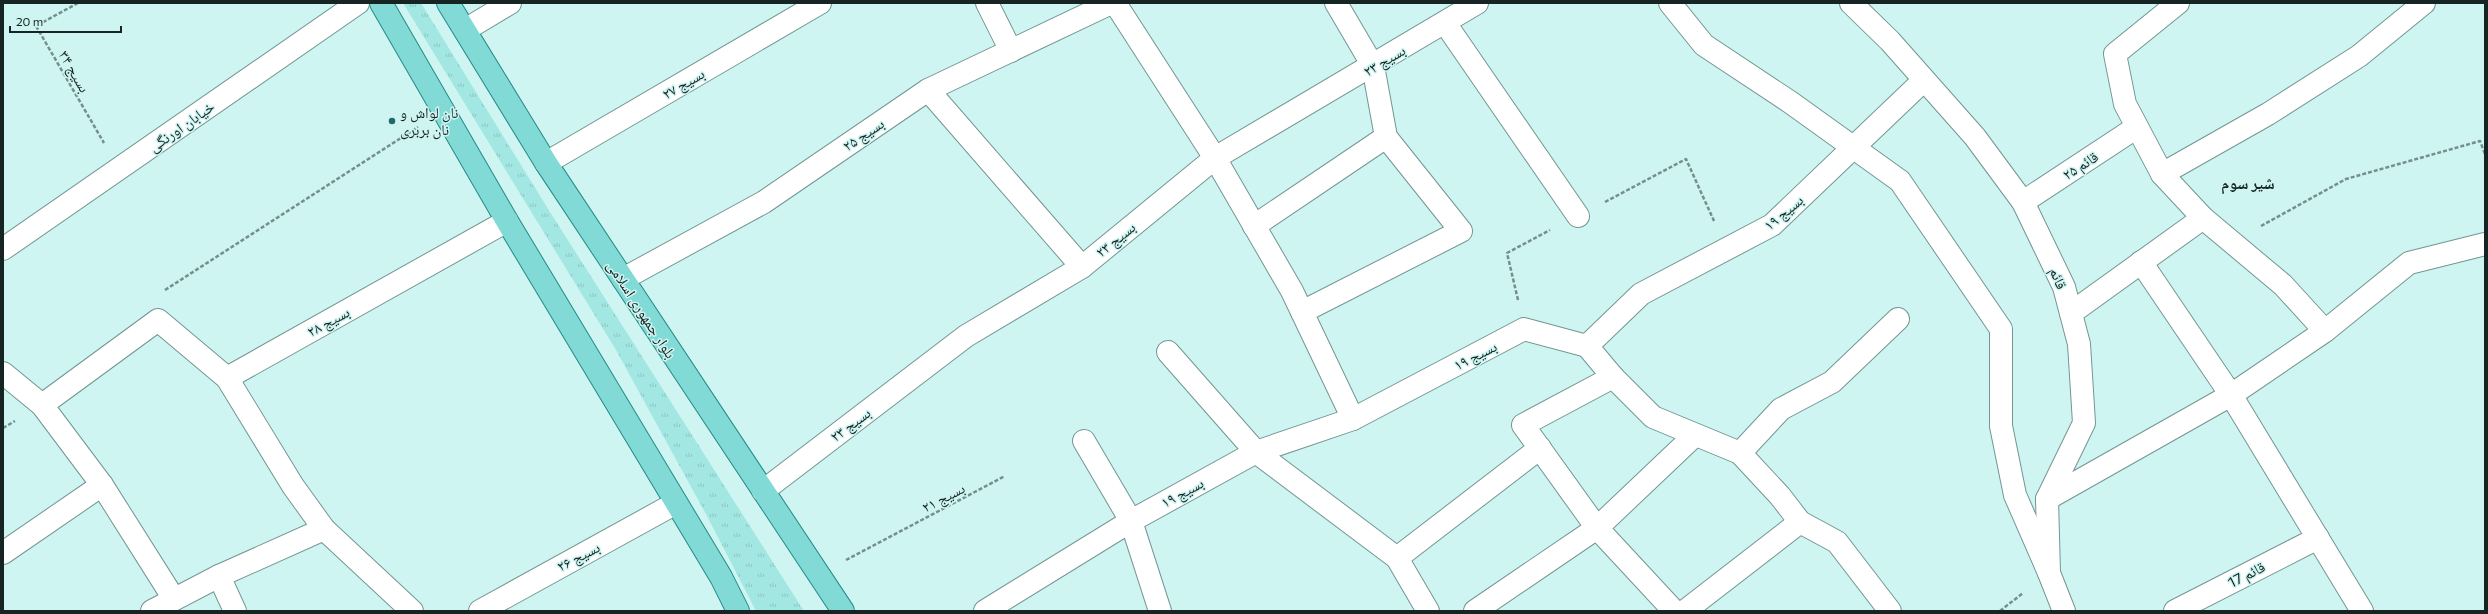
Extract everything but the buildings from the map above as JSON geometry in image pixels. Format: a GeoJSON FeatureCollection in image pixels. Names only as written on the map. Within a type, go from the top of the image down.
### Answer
{"type":"FeatureCollection","features":[{"type":"Feature","properties":{"kind":"main road"},"geometry":{"type":"LineString","coordinates":[[381,3],[507,221],[720,577],[738,611]]}},
{"type":"Feature","properties":{"kind":"main road","name":"بلوار جمهوری اسلامی"},"geometry":{"type":"LineString","coordinates":[[448,3],[546,163],[843,611]]}},
{"type":"Feature","properties":{"kind":"street","name":"خیابان اورنگی"},"geometry":{"type":"LineString","coordinates":[[3,249],[358,3]]}},
{"type":"Feature","properties":{"kind":"street"},"geometry":{"type":"LineString","coordinates":[[465,30],[510,3]]}},
{"type":"Feature","properties":{"kind":"street","name":"بسیج ۲۷"},"geometry":{"type":"LineString","coordinates":[[546,163],[820,3]]}},
{"type":"Feature","properties":{"kind":"street"},"geometry":{"type":"LineString","coordinates":[[987,3],[1011,50]]}},
{"type":"Feature","properties":{"kind":"street","name":"بسیج ۲۵"},"geometry":{"type":"LineString","coordinates":[[623,279],[764,202],[928,90],[1111,3]]}},
{"type":"Feature","properties":{"kind":"street"},"geometry":{"type":"LineString","coordinates":[[1115,3],[1215,158],[1292,291],[1353,418]]}},
{"type":"Feature","properties":{"kind":"street"},"geometry":{"type":"LineString","coordinates":[[1302,312],[1461,231],[1386,137],[1373,66],[1336,3]]}},
{"type":"Feature","properties":{"kind":"street","name":"بسیج ۲۳"},"geometry":{"type":"LineString","coordinates":[[763,491],[966,336],[1082,266],[1215,158],[1373,66],[1477,3]]}},
{"type":"Feature","properties":{"kind":"street"},"geometry":{"type":"LineString","coordinates":[[1670,3],[1704,45],[1900,181],[2001,329],[2001,426],[2016,495],[2049,573]]}},
{"type":"Feature","properties":{"kind":"street","name":"قائم"},"geometry":{"type":"LineString","coordinates":[[1851,3],[1890,41],[1975,137],[2023,202],[2064,287],[2080,344],[2084,423],[2047,499],[2049,573],[2064,611]]}},
{"type":"Feature","properties":{"kind":"street"},"geometry":{"type":"LineString","coordinates":[[2178,3],[2116,54],[2125,104],[2162,174],[2203,218],[2283,285],[2325,331]]}},
{"type":"Feature","properties":{"kind":"street"},"geometry":{"type":"LineString","coordinates":[[2162,174],[2268,114],[2359,56],[2424,3]]}},
{"type":"Feature","properties":{"kind":"street"},"geometry":{"type":"LineString","coordinates":[[1445,23],[1578,216]]}},
{"type":"Feature","properties":{"kind":"street","name":"بسیج ۱۹"},"geometry":{"type":"LineString","coordinates":[[985,611],[1131,521],[1256,452],[1353,418],[1524,329],[1587,346],[1641,294],[1772,225],[1924,80]]}},
{"type":"Feature","properties":{"kind":"street"},"geometry":{"type":"LineString","coordinates":[[928,90],[1082,266]]}},
{"type":"Feature","properties":{"kind":"street","name":"قائم ۲۵"},"geometry":{"type":"LineString","coordinates":[[2023,202],[2138,127]]}},
{"type":"Feature","properties":{"kind":"street"},"geometry":{"type":"LineString","coordinates":[[1254,226],[1386,137]]}},
{"type":"Feature","properties":{"kind":"street"},"geometry":{"type":"LineString","coordinates":[[2071,313],[2203,218]]}},
{"type":"Feature","properties":{"kind":"street","name":"بسیج ۲۸"},"geometry":{"type":"LineString","coordinates":[[227,378],[507,221]]}},
{"type":"Feature","properties":{"kind":"street"},"geometry":{"type":"LineString","coordinates":[[2047,499],[2231,395],[2325,331],[2409,263],[2485,244]]}},
{"type":"Feature","properties":{"kind":"street"},"geometry":{"type":"LineString","coordinates":[[2141,262],[2231,395],[2362,611]]}},
{"type":"Feature","properties":{"kind":"street"},"geometry":{"type":"LineString","coordinates":[[1740,453],[1781,409],[1832,382],[1898,319]]}},
{"type":"Feature","properties":{"kind":"street"},"geometry":{"type":"LineString","coordinates":[[42,405],[158,320],[227,378],[294,486],[324,529],[412,611]]}},
{"type":"Feature","properties":{"kind":"street"},"geometry":{"type":"LineString","coordinates":[[1587,346],[1613,378],[1653,417],[1740,453],[1780,496],[1800,522],[1837,542],[1890,611]]}},
{"type":"Feature","properties":{"kind":"street"},"geometry":{"type":"LineString","coordinates":[[1168,352],[1256,452],[1397,558],[1428,611]]}},
{"type":"Feature","properties":{"kind":"street"},"geometry":{"type":"LineString","coordinates":[[3,373],[42,405],[102,485],[174,599]]}},
{"type":"Feature","properties":{"kind":"street"},"geometry":{"type":"LineString","coordinates":[[1613,378],[1523,425],[1597,528],[1674,611]]}},
{"type":"Feature","properties":{"kind":"street"},"geometry":{"type":"LineString","coordinates":[[1475,611],[1597,528],[1695,435]]}},
{"type":"Feature","properties":{"kind":"street"},"geometry":{"type":"LineString","coordinates":[[1084,441],[1131,521],[1160,611]]}},
{"type":"Feature","properties":{"kind":"street"},"geometry":{"type":"LineString","coordinates":[[1397,558],[1540,448]]}},
{"type":"Feature","properties":{"kind":"street"},"geometry":{"type":"LineString","coordinates":[[3,553],[102,485]]}},
{"type":"Feature","properties":{"kind":"street","name":"بسیج ۲۶"},"geometry":{"type":"LineString","coordinates":[[480,611],[676,504]]}},
{"type":"Feature","properties":{"kind":"street"},"geometry":{"type":"LineString","coordinates":[[1684,611],[1800,522]]}},
{"type":"Feature","properties":{"kind":"street"},"geometry":{"type":"LineString","coordinates":[[152,611],[219,576],[324,529]]}},
{"type":"Feature","properties":{"kind":"street","name":"قائم 17"},"geometry":{"type":"LineString","coordinates":[[2175,611],[2318,538]]}},
{"type":"Feature","properties":{"kind":"street"},"geometry":{"type":"LineString","coordinates":[[219,576],[235,611]]}},
{"type":"Feature","properties":{"kind":"path","name":"بسیج ۳۴"},"geometry":{"type":"LineString","coordinates":[[78,3],[36,26],[119,169]]}},
{"type":"Feature","properties":{"kind":"path"},"geometry":{"type":"LineString","coordinates":[[158,320],[157,295],[443,110]]}},
{"type":"Feature","properties":{"kind":"path"},"geometry":{"type":"LineString","coordinates":[[2233,242],[2346,179],[2480,141],[2485,154]]}},
{"type":"Feature","properties":{"kind":"path","name":"بسیج ۲۱"},"geometry":{"type":"LineString","coordinates":[[818,574],[1005,476]]}},
{"type":"Feature","properties":{"kind":"green space"},"geometry":{"type":"Polygon","coordinates":[[[403,3],[421,3],[550,212],[804,611],[756,611],[707,516],[616,350],[403,3]]]}},
{"type":"Feature","properties":{"kind":"place","name":"نان لواش و نان بربری"},"geometry":{"type":"Point","coordinates":[392,121]}},
{"type":"Feature","properties":{"kind":"district","name":"شیر سوم"},"geometry":{"type":"Point","coordinates":[2248,182]}}]}
